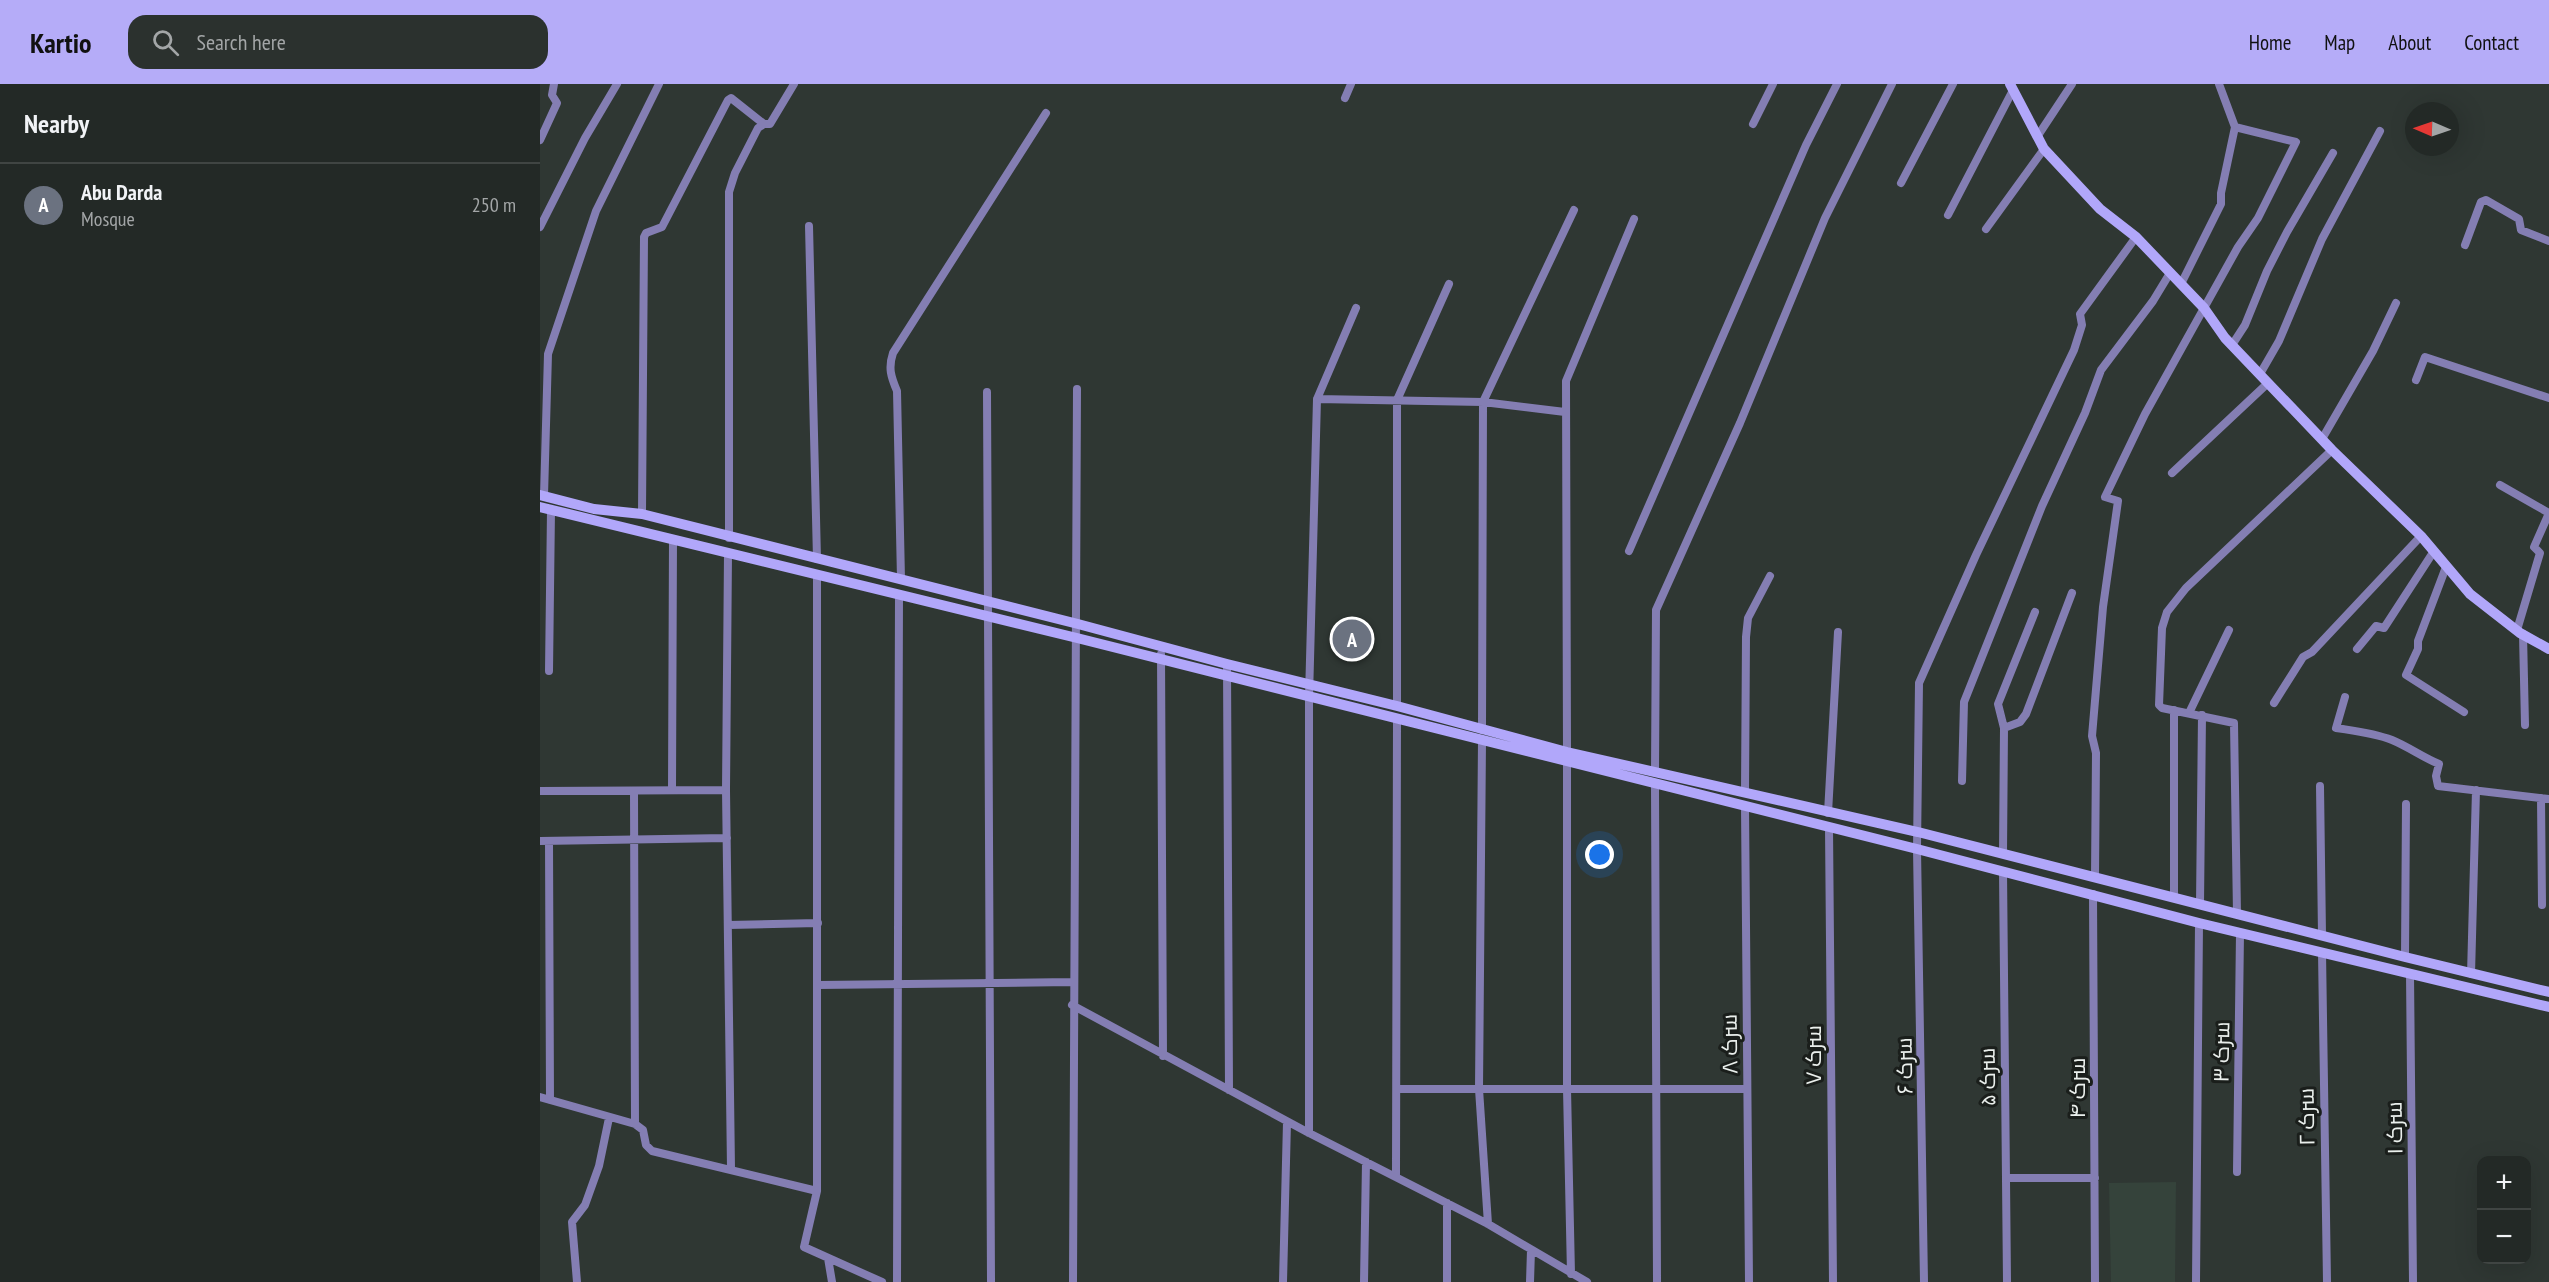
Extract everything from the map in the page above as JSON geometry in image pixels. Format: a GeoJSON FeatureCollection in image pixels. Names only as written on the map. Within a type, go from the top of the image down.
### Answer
{"type":"FeatureCollection","features":[{"type":"Feature","properties":{"kind":"street"},"geometry":{"type":"LineString","coordinates":[[540,140],[556,109],[557,103],[552,95],[554,84]]}},
{"type":"Feature","properties":{"kind":"street"},"geometry":{"type":"LineString","coordinates":[[540,227],[585,138],[617,84]]}},
{"type":"Feature","properties":{"kind":"street"},"geometry":{"type":"LineString","coordinates":[[549,670],[544,502],[548,354],[596,211],[659,84]]}},
{"type":"Feature","properties":{"kind":"street"},"geometry":{"type":"LineString","coordinates":[[729,538],[728,202],[735,173],[758,128],[771,123],[794,84]]}},
{"type":"Feature","properties":{"kind":"street"},"geometry":{"type":"LineString","coordinates":[[1344,98],[1351,84]]}},
{"type":"Feature","properties":{"kind":"street"},"geometry":{"type":"LineString","coordinates":[[1753,124],[1773,84]]}},
{"type":"Feature","properties":{"kind":"street"},"geometry":{"type":"LineString","coordinates":[[1629,551],[1806,146],[1837,84]]}},
{"type":"Feature","properties":{"kind":"street"},"geometry":{"type":"LineString","coordinates":[[1655,772],[1656,610],[1740,423],[1825,218],[1892,84]]}},
{"type":"Feature","properties":{"kind":"street"},"geometry":{"type":"LineString","coordinates":[[1901,183],[1953,84]]}},
{"type":"Feature","properties":{"kind":"street"},"geometry":{"type":"LineString","coordinates":[[2037,137],[2072,84]]}},
{"type":"Feature","properties":{"kind":"street"},"geometry":{"type":"LineString","coordinates":[[2181,284],[2221,204],[2221,193],[2235,127],[2222,86]]}},
{"type":"Feature","properties":{"kind":"street"},"geometry":{"type":"LineString","coordinates":[[2011,88],[2044,149],[2100,209],[2136,237],[2204,308],[2232,345],[2264,379],[2332,450],[2421,536],[2470,594],[2520,632],[2549,649]]}},
{"type":"Feature","properties":{"kind":"street"},"geometry":{"type":"LineString","coordinates":[[1948,215],[2011,88]]}},
{"type":"Feature","properties":{"kind":"street"},"geometry":{"type":"LineString","coordinates":[[642,514],[644,237],[646,233],[662,227],[728,100],[731,98],[764,124]]}},
{"type":"Feature","properties":{"kind":"street"},"geometry":{"type":"LineString","coordinates":[[901,579],[897,391],[890,377],[889,364],[893,353],[1046,113]]}},
{"type":"Feature","properties":{"kind":"street"},"geometry":{"type":"LineString","coordinates":[[2095,878],[2096,753],[2092,735],[2103,608],[2118,501],[2105,497],[2145,414],[2238,247],[2258,218],[2296,142],[2235,127]]}},
{"type":"Feature","properties":{"kind":"street"},"geometry":{"type":"LineString","coordinates":[[2172,473],[2264,379],[2322,239],[2380,131]]}},
{"type":"Feature","properties":{"kind":"street"},"geometry":{"type":"LineString","coordinates":[[1986,229],[2044,149]]}},
{"type":"Feature","properties":{"kind":"street"},"geometry":{"type":"LineString","coordinates":[[2232,345],[2245,325],[2267,271],[2290,225],[2307,201],[2333,153]]}},
{"type":"Feature","properties":{"kind":"street"},"geometry":{"type":"LineString","coordinates":[[2465,245],[2481,202],[2486,200],[2519,219],[2521,230],[2549,241]]}},
{"type":"Feature","properties":{"kind":"street"},"geometry":{"type":"LineString","coordinates":[[1488,1224],[1479,1089],[1484,402],[1574,210]]}},
{"type":"Feature","properties":{"kind":"street"},"geometry":{"type":"LineString","coordinates":[[1571,1274],[1567,1089],[1566,381],[1634,219]]}},
{"type":"Feature","properties":{"kind":"street"},"geometry":{"type":"LineString","coordinates":[[809,226],[817,560]]}},
{"type":"Feature","properties":{"kind":"street","name":"سرک ۶"},"geometry":{"type":"LineString","coordinates":[[1924,1282],[1917,849],[1919,683],[1976,555],[2074,350],[2082,325],[2080,314],[2136,237]]}},
{"type":"Feature","properties":{"kind":"street"},"geometry":{"type":"LineString","coordinates":[[1962,781],[1964,702],[2042,506],[2085,414],[2101,370],[2153,301],[2170,273]]}},
{"type":"Feature","properties":{"kind":"street"},"geometry":{"type":"LineString","coordinates":[[1397,706],[1397,400],[1449,284]]}},
{"type":"Feature","properties":{"kind":"street"},"geometry":{"type":"LineString","coordinates":[[2322,439],[2373,351],[2396,303]]}},
{"type":"Feature","properties":{"kind":"street"},"geometry":{"type":"LineString","coordinates":[[1308,1133],[1309,697],[1317,399],[1356,308]]}},
{"type":"Feature","properties":{"kind":"street"},"geometry":{"type":"LineString","coordinates":[[2416,381],[2425,357],[2549,398]]}},
{"type":"Feature","properties":{"kind":"street"},"geometry":{"type":"LineString","coordinates":[[1073,1282],[1072,982],[1078,624],[1077,389]]}},
{"type":"Feature","properties":{"kind":"street"},"geometry":{"type":"LineString","coordinates":[[987,392],[991,1282]]}},
{"type":"Feature","properties":{"kind":"street"},"geometry":{"type":"LineString","coordinates":[[1317,399],[1484,402],[1565,412]]}},
{"type":"Feature","properties":{"kind":"street"},"geometry":{"type":"LineString","coordinates":[[2237,914],[2234,723],[2162,708],[2160,705],[2160,639],[2167,612],[2186,588],[2332,450]]}},
{"type":"Feature","properties":{"kind":"street"},"geometry":{"type":"LineString","coordinates":[[2500,486],[2549,513],[2534,547],[2540,553],[2520,632],[2525,725]]}},
{"type":"Feature","properties":{"kind":"street"},"geometry":{"type":"LineString","coordinates":[[544,502],[642,514],[729,538],[901,579],[1310,686],[1397,706],[1482,735],[1567,757],[1655,784],[1917,849],[2199,923],[2549,1007]]}},
{"type":"Feature","properties":{"kind":"street"},"geometry":{"type":"LineString","coordinates":[[544,502],[673,539],[1077,638],[1397,720],[1482,735]]}},
{"type":"Feature","properties":{"kind":"street"},"geometry":{"type":"LineString","coordinates":[[2274,703],[2303,657],[2312,652],[2421,536]]}},
{"type":"Feature","properties":{"kind":"street"},"geometry":{"type":"LineString","coordinates":[[672,790],[673,539]]}},
{"type":"Feature","properties":{"kind":"street"},"geometry":{"type":"LineString","coordinates":[[2357,649],[2376,626],[2384,628],[2434,551]]}},
{"type":"Feature","properties":{"kind":"street"},"geometry":{"type":"LineString","coordinates":[[728,553],[726,790],[731,1169]]}},
{"type":"Feature","properties":{"kind":"street"},"geometry":{"type":"LineString","coordinates":[[2446,567],[2418,641],[2418,649],[2406,675],[2464,712]]}},
{"type":"Feature","properties":{"kind":"street"},"geometry":{"type":"LineString","coordinates":[[817,574],[817,1191],[804,1247],[882,1282]]}},
{"type":"Feature","properties":{"kind":"street"},"geometry":{"type":"LineString","coordinates":[[1745,792],[1748,618],[1770,576]]}},
{"type":"Feature","properties":{"kind":"street"},"geometry":{"type":"LineString","coordinates":[[2004,728],[2020,722],[2026,714],[2072,593]]}},
{"type":"Feature","properties":{"kind":"street"},"geometry":{"type":"LineString","coordinates":[[897,1282],[899,595]]}},
{"type":"Feature","properties":{"kind":"street"},"geometry":{"type":"LineString","coordinates":[[2003,854],[2004,728],[1998,704],[2035,612]]}},
{"type":"Feature","properties":{"kind":"street"},"geometry":{"type":"LineString","coordinates":[[2189,713],[2229,630]]}},
{"type":"Feature","properties":{"kind":"street"},"geometry":{"type":"LineString","coordinates":[[1828,813],[1838,632]]}},
{"type":"Feature","properties":{"kind":"street"},"geometry":{"type":"LineString","coordinates":[[1161,647],[1163,1056]]}},
{"type":"Feature","properties":{"kind":"street"},"geometry":{"type":"LineString","coordinates":[[1227,664],[1229,1090]]}},
{"type":"Feature","properties":{"kind":"street"},"geometry":{"type":"LineString","coordinates":[[2345,697],[2336,728],[2370,733],[2392,740],[2423,758],[2439,764],[2436,776],[2439,786],[2545,799],[2542,905]]}},
{"type":"Feature","properties":{"kind":"street"},"geometry":{"type":"LineString","coordinates":[[2174,710],[2174,898]]}},
{"type":"Feature","properties":{"kind":"street"},"geometry":{"type":"LineString","coordinates":[[2200,905],[2202,715]]}},
{"type":"Feature","properties":{"kind":"street"},"geometry":{"type":"LineString","coordinates":[[1396,1176],[1398,1089],[1397,720]]}},
{"type":"Feature","properties":{"kind":"street"},"geometry":{"type":"LineString","coordinates":[[1567,757],[1655,772],[1918,832],[2549,992]]}},
{"type":"Feature","properties":{"kind":"street"},"geometry":{"type":"LineString","coordinates":[[1655,784],[1657,1282]]}},
{"type":"Feature","properties":{"kind":"street"},"geometry":{"type":"LineString","coordinates":[[2320,786],[2322,935]]}},
{"type":"Feature","properties":{"kind":"street"},"geometry":{"type":"LineString","coordinates":[[634,790],[635,1124]]}},
{"type":"Feature","properties":{"kind":"street"},"geometry":{"type":"LineString","coordinates":[[540,791],[726,790]]}},
{"type":"Feature","properties":{"kind":"street"},"geometry":{"type":"LineString","coordinates":[[2471,974],[2476,790]]}},
{"type":"Feature","properties":{"kind":"street"},"geometry":{"type":"LineString","coordinates":[[2405,957],[2406,804]]}},
{"type":"Feature","properties":{"kind":"street","name":"سرک ۸"},"geometry":{"type":"LineString","coordinates":[[1744,807],[1749,1282]]}},
{"type":"Feature","properties":{"kind":"street","name":"سرک ۷"},"geometry":{"type":"LineString","coordinates":[[1829,828],[1833,1282]]}},
{"type":"Feature","properties":{"kind":"street"},"geometry":{"type":"LineString","coordinates":[[550,1101],[544,841],[727,838]]}},
{"type":"Feature","properties":{"kind":"street","name":"سرک ۵"},"geometry":{"type":"LineString","coordinates":[[2003,871],[2007,1282]]}},
{"type":"Feature","properties":{"kind":"street","name":"سرک ۴"},"geometry":{"type":"LineString","coordinates":[[2093,894],[2096,1282]]}},
{"type":"Feature","properties":{"kind":"street"},"geometry":{"type":"LineString","coordinates":[[728,925],[818,923]]}},
{"type":"Feature","properties":{"kind":"street"},"geometry":{"type":"LineString","coordinates":[[2196,1282],[2199,923]]}},
{"type":"Feature","properties":{"kind":"street","name":"سرک ۳"},"geometry":{"type":"LineString","coordinates":[[2237,1172],[2240,933]]}},
{"type":"Feature","properties":{"kind":"street","name":"سرک ۲"},"geometry":{"type":"LineString","coordinates":[[2322,952],[2327,1282]]}},
{"type":"Feature","properties":{"kind":"street","name":"سرک ۱"},"geometry":{"type":"LineString","coordinates":[[2410,974],[2413,1282]]}},
{"type":"Feature","properties":{"kind":"street"},"geometry":{"type":"LineString","coordinates":[[818,985],[898,986],[1072,982]]}},
{"type":"Feature","properties":{"kind":"street"},"geometry":{"type":"LineString","coordinates":[[1072,1005],[1287,1122],[1488,1224],[1587,1282]]}},
{"type":"Feature","properties":{"kind":"street"},"geometry":{"type":"LineString","coordinates":[[1398,1089],[1747,1089]]}},
{"type":"Feature","properties":{"kind":"street"},"geometry":{"type":"LineString","coordinates":[[540,1097],[635,1124],[643,1130],[646,1145],[652,1151],[817,1191]]}},
{"type":"Feature","properties":{"kind":"street"},"geometry":{"type":"LineString","coordinates":[[576,1282],[572,1222],[585,1204],[596,1176],[609,1118]]}},
{"type":"Feature","properties":{"kind":"street"},"geometry":{"type":"LineString","coordinates":[[1283,1282],[1287,1122]]}},
{"type":"Feature","properties":{"kind":"street"},"geometry":{"type":"LineString","coordinates":[[1364,1282],[1366,1162]]}},
{"type":"Feature","properties":{"kind":"street"},"geometry":{"type":"LineString","coordinates":[[2006,1178],[2095,1178]]}},
{"type":"Feature","properties":{"kind":"street"},"geometry":{"type":"LineString","coordinates":[[1447,1203],[1447,1282]]}},
{"type":"Feature","properties":{"kind":"street"},"geometry":{"type":"LineString","coordinates":[[1530,1282],[1531,1250]]}},
{"type":"Feature","properties":{"kind":"street"},"geometry":{"type":"LineString","coordinates":[[828,1258],[832,1282]]}},
{"type":"Feature","properties":{"kind":"shaded area"},"geometry":{"type":"Polygon","coordinates":[[[2176,1182],[2175,1282],[2111,1282],[2109,1183],[2176,1182]]]}},
{"type":"Feature","properties":{"kind":"place","name":"Abu Darda"},"geometry":{"type":"Point","coordinates":[1352,639]}}]}
